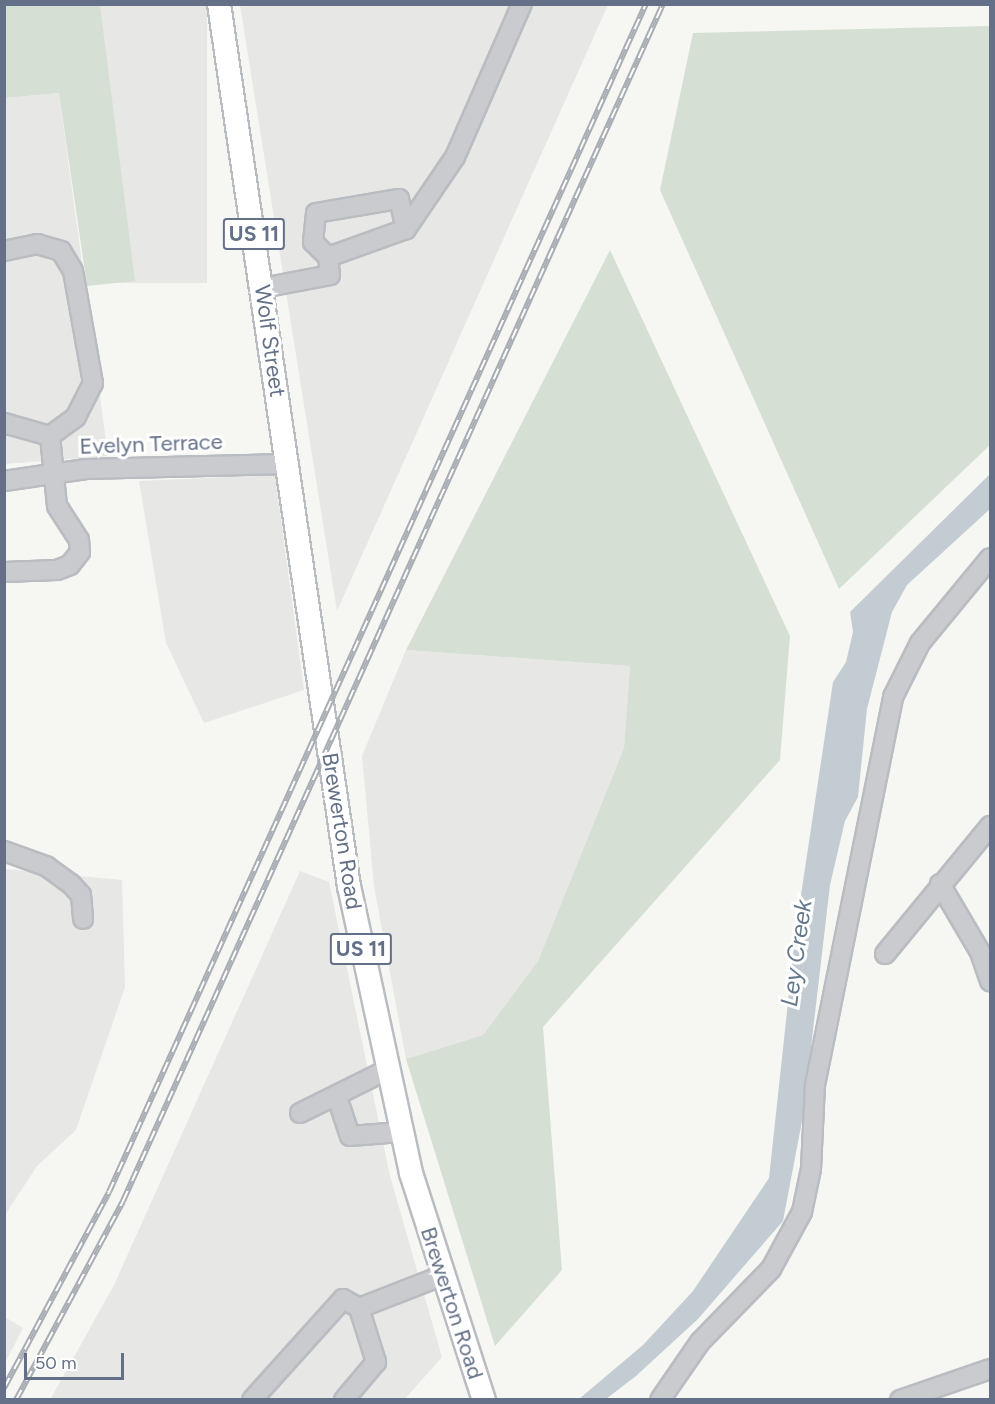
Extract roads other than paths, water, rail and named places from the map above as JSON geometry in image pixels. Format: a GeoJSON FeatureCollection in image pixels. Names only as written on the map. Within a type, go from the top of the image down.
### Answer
{"type":"FeatureCollection","features":[{"type":"Feature","properties":{"kind":"main road","name":"Wolf Street"},"geometry":{"type":"LineString","coordinates":[[219,4],[287,464]]}},
{"type":"Feature","properties":{"kind":"main road","name":"Brewerton Road"},"geometry":{"type":"LineString","coordinates":[[287,464],[349,886],[385,1071],[441,1276],[483,1399]]}},
{"type":"Feature","properties":{"kind":"street"},"geometry":{"type":"LineString","coordinates":[[328,257],[406,229],[455,157],[522,4]]}},
{"type":"Feature","properties":{"kind":"street"},"geometry":{"type":"LineString","coordinates":[[262,288],[330,275],[328,257],[313,242],[316,213],[399,199],[406,229]]}},
{"type":"Feature","properties":{"kind":"street"},"geometry":{"type":"LineString","coordinates":[[4,250],[45,247],[61,252],[73,271],[93,382],[76,417],[50,436]]}},
{"type":"Feature","properties":{"kind":"street"},"geometry":{"type":"LineString","coordinates":[[4,423],[50,436]]}},
{"type":"Feature","properties":{"kind":"street"},"geometry":{"type":"LineString","coordinates":[[4,572],[57,570],[70,565],[80,552],[79,540],[57,506],[51,473],[50,436]]}},
{"type":"Feature","properties":{"kind":"street","name":"Evelyn Terrace"},"geometry":{"type":"LineString","coordinates":[[10,479],[51,473],[287,464]]}},
{"type":"Feature","properties":{"kind":"street"},"geometry":{"type":"LineString","coordinates":[[663,1399],[700,1342],[771,1269],[802,1212],[811,1169],[815,1085],[893,697],[920,643],[990,558]]}},
{"type":"Feature","properties":{"kind":"street"},"geometry":{"type":"LineString","coordinates":[[885,954],[940,884],[990,826]]}},
{"type":"Feature","properties":{"kind":"street"},"geometry":{"type":"LineString","coordinates":[[4,851],[46,866],[71,884],[81,895],[83,919]]}},
{"type":"Feature","properties":{"kind":"street"},"geometry":{"type":"LineString","coordinates":[[940,884],[980,952],[990,981]]}},
{"type":"Feature","properties":{"kind":"street"},"geometry":{"type":"LineString","coordinates":[[300,1113],[337,1097],[385,1071]]}},
{"type":"Feature","properties":{"kind":"street"},"geometry":{"type":"LineString","coordinates":[[337,1097],[350,1136],[401,1131]]}},
{"type":"Feature","properties":{"kind":"street"},"geometry":{"type":"LineString","coordinates":[[359,1308],[441,1276]]}},
{"type":"Feature","properties":{"kind":"street"},"geometry":{"type":"LineString","coordinates":[[252,1400],[343,1299],[359,1308],[376,1362],[344,1400]]}},
{"type":"Feature","properties":{"kind":"street"},"geometry":{"type":"LineString","coordinates":[[900,1400],[990,1370]]}},
{"type":"Feature","properties":{"kind":"water","name":"Ley Creek"},"geometry":{"type":"Polygon","coordinates":[[[990,474],[990,509],[907,585],[892,612],[867,709],[858,797],[845,821],[830,885],[803,1116],[783,1221],[698,1319],[636,1376],[606,1399],[579,1399],[643,1345],[693,1291],[769,1178],[796,928],[833,682],[846,662],[853,632],[850,612],[990,474]]]}},
{"type":"Feature","properties":{"kind":"railway"},"geometry":{"type":"LineString","coordinates":[[4,1388],[109,1192],[646,4]]}},
{"type":"Feature","properties":{"kind":"railway"},"geometry":{"type":"LineString","coordinates":[[16,1400],[123,1201],[663,4]]}}]}
